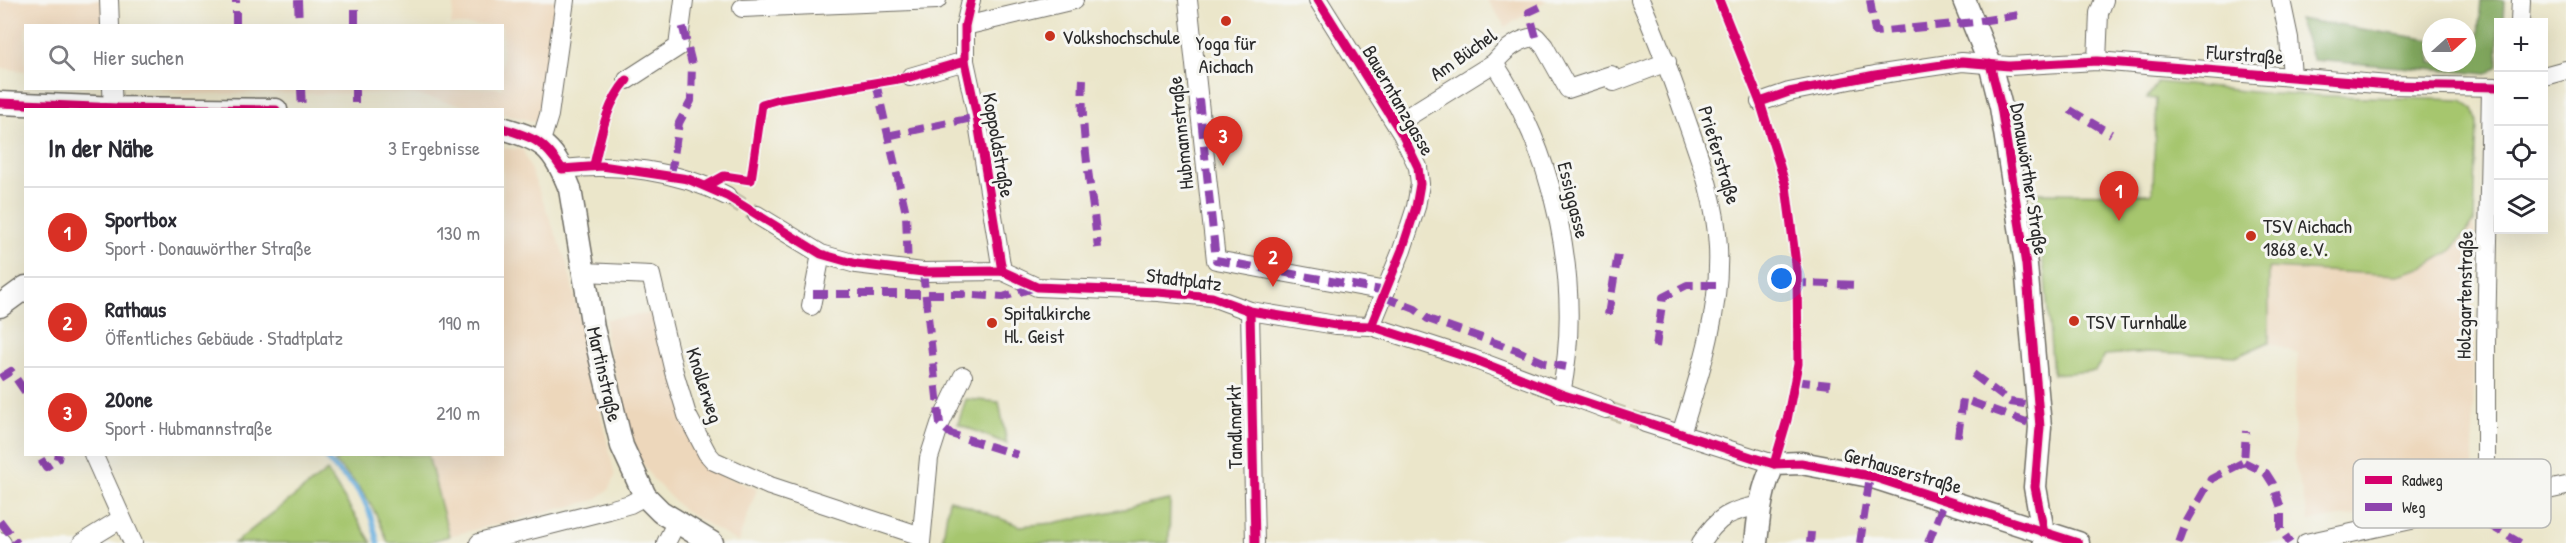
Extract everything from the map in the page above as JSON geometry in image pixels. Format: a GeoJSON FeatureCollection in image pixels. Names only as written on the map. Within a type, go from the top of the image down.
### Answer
{"type":"FeatureCollection","features":[{"type":"Feature","properties":{"kind":"main road","name":"Donauwörther Straße"},"geometry":{"type":"LineString","coordinates":[[1964,0],[1990,64],[2001,107],[2026,265],[2040,427],[2035,487],[2044,538]]}},
{"type":"Feature","properties":{"kind":"main road"},"geometry":{"type":"LineString","coordinates":[[0,103],[113,98],[188,108]]}},
{"type":"Feature","properties":{"kind":"main road"},"geometry":{"type":"LineString","coordinates":[[504,129],[541,141]]}},
{"type":"Feature","properties":{"kind":"main road","name":"Martinstraße"},"geometry":{"type":"LineString","coordinates":[[541,141],[562,169],[572,198],[593,328],[622,446],[645,496],[661,512],[671,533],[712,543]]}},
{"type":"Feature","properties":{"kind":"main road"},"geometry":{"type":"LineString","coordinates":[[0,306],[23,293]]}},
{"type":"Feature","properties":{"kind":"main road","name":"Gerhauserstraße"},"geometry":{"type":"LineString","coordinates":[[1774,464],[1801,463],[1870,476],[2044,538],[2078,543]]}},
{"type":"Feature","properties":{"kind":"main road"},"geometry":{"type":"LineString","coordinates":[[1756,543],[1760,505],[1767,478],[1774,464]]}},
{"type":"Feature","properties":{"kind":"street"},"geometry":{"type":"LineString","coordinates":[[108,0],[110,24]]}},
{"type":"Feature","properties":{"kind":"street"},"geometry":{"type":"LineString","coordinates":[[541,141],[549,116],[565,0]]}},
{"type":"Feature","properties":{"kind":"street"},"geometry":{"type":"LineString","coordinates":[[627,80],[678,47],[684,0]]}},
{"type":"Feature","properties":{"kind":"street"},"geometry":{"type":"LineString","coordinates":[[742,8],[937,0]]}},
{"type":"Feature","properties":{"kind":"street","name":"Koppoldstraße"},"geometry":{"type":"LineString","coordinates":[[971,0],[965,26],[964,60],[977,117],[1002,271]]}},
{"type":"Feature","properties":{"kind":"street"},"geometry":{"type":"LineString","coordinates":[[965,26],[1074,0]]}},
{"type":"Feature","properties":{"kind":"street","name":"Hubmannstraße"},"geometry":{"type":"LineString","coordinates":[[1188,0],[1216,260]]}},
{"type":"Feature","properties":{"kind":"street","name":"Bauerntanzgasse"},"geometry":{"type":"LineString","coordinates":[[1318,0],[1414,154],[1420,184],[1416,207],[1371,326]]}},
{"type":"Feature","properties":{"kind":"street","name":"Prieferstraße"},"geometry":{"type":"LineString","coordinates":[[1640,0],[1666,62],[1709,185],[1718,249],[1716,296],[1709,334],[1700,375],[1681,434]]}},
{"type":"Feature","properties":{"kind":"street"},"geometry":{"type":"LineString","coordinates":[[2097,61],[2099,13],[2104,0]]}},
{"type":"Feature","properties":{"kind":"street","name":"Flurstraße"},"geometry":{"type":"LineString","coordinates":[[2281,0],[2289,38],[2292,76]]}},
{"type":"Feature","properties":{"kind":"street"},"geometry":{"type":"LineString","coordinates":[[2520,18],[2521,0]]}},
{"type":"Feature","properties":{"kind":"street","name":"Am Büchel"},"geometry":{"type":"LineString","coordinates":[[1396,124],[1494,63],[1504,52],[1525,38],[1536,38],[1544,46],[1568,89],[1611,75],[1614,82],[1666,62]]}},
{"type":"Feature","properties":{"kind":"street"},"geometry":{"type":"LineString","coordinates":[[910,77],[964,60]]}},
{"type":"Feature","properties":{"kind":"street","name":"Flurstraße"},"geometry":{"type":"LineString","coordinates":[[1990,64],[2009,66],[2097,61],[2389,85],[2494,87]]}},
{"type":"Feature","properties":{"kind":"street"},"geometry":{"type":"LineString","coordinates":[[1760,102],[1789,92],[1918,68],[1962,62],[1990,64]]}},
{"type":"Feature","properties":{"kind":"street","name":"Essiggasse"},"geometry":{"type":"LineString","coordinates":[[1494,63],[1508,84],[1525,119],[1545,172],[1561,228],[1570,318],[1568,360],[1561,394]]}},
{"type":"Feature","properties":{"kind":"street"},"geometry":{"type":"LineString","coordinates":[[2548,75],[2566,70]]}},
{"type":"Feature","properties":{"kind":"street","name":"Holzgartenstraße"},"geometry":{"type":"LineString","coordinates":[[2486,459],[2486,352],[2494,116]]}},
{"type":"Feature","properties":{"kind":"street"},"geometry":{"type":"LineString","coordinates":[[562,169],[602,166],[671,175],[706,186],[727,196]]}},
{"type":"Feature","properties":{"kind":"street","name":"Stadtplatz"},"geometry":{"type":"LineString","coordinates":[[757,215],[821,254],[883,269],[923,272],[1002,271],[1037,287],[1158,292],[1212,297],[1250,311],[1336,325],[1371,326],[1473,359],[1606,409]]}},
{"type":"Feature","properties":{"kind":"street"},"geometry":{"type":"LineString","coordinates":[[811,306],[821,254]]}},
{"type":"Feature","properties":{"kind":"street","name":"Stadtplatz"},"geometry":{"type":"LineString","coordinates":[[1216,260],[1386,291]]}},
{"type":"Feature","properties":{"kind":"street","name":"Knollerweg"},"geometry":{"type":"LineString","coordinates":[[584,272],[651,275],[674,372],[687,415],[707,453],[714,461],[770,486],[921,539]]}},
{"type":"Feature","properties":{"kind":"street","name":"Tandlmarkt"},"geometry":{"type":"LineString","coordinates":[[1250,311],[1255,543]]}},
{"type":"Feature","properties":{"kind":"street"},"geometry":{"type":"LineString","coordinates":[[921,539],[929,458],[940,424],[963,376]]}},
{"type":"Feature","properties":{"kind":"street"},"geometry":{"type":"LineString","coordinates":[[1645,423],[1681,434]]}},
{"type":"Feature","properties":{"kind":"street","name":"Gerhauserstraße"},"geometry":{"type":"LineString","coordinates":[[1681,434],[1774,464]]}},
{"type":"Feature","properties":{"kind":"street"},"geometry":{"type":"LineString","coordinates":[[94,456],[133,543]]}},
{"type":"Feature","properties":{"kind":"street"},"geometry":{"type":"LineString","coordinates":[[2551,489],[2566,486]]}},
{"type":"Feature","properties":{"kind":"street"},"geometry":{"type":"LineString","coordinates":[[479,543],[609,510],[630,504],[645,496]]}},
{"type":"Feature","properties":{"kind":"street"},"geometry":{"type":"LineString","coordinates":[[1701,543],[1711,527],[1730,512],[1760,505]]}},
{"type":"Feature","properties":{"kind":"street"},"geometry":{"type":"LineString","coordinates":[[82,543],[121,519]]}},
{"type":"Feature","properties":{"kind":"street"},"geometry":{"type":"LineString","coordinates":[[2306,543],[2374,528]]}},
{"type":"Feature","properties":{"kind":"shaded area"},"geometry":{"type":"Polygon","coordinates":[[[0,0],[103,0],[115,24],[24,24],[24,71],[0,68],[0,0]]]}},
{"type":"Feature","properties":{"kind":"shaded area"},"geometry":{"type":"Polygon","coordinates":[[[454,0],[557,0],[546,111],[537,122],[504,114],[504,108],[475,108],[407,93],[184,94],[155,90],[504,90],[504,24],[451,24],[454,0]]]}},
{"type":"Feature","properties":{"kind":"shaded area"},"geometry":{"type":"Polygon","coordinates":[[[1487,0],[1547,0],[1506,27],[1487,0]]]}},
{"type":"Feature","properties":{"kind":"shaded area"},"geometry":{"type":"Polygon","coordinates":[[[504,148],[523,150],[567,263],[615,476],[609,489],[595,500],[449,536],[428,456],[504,456],[504,148]]]}},
{"type":"Feature","properties":{"kind":"shaded area"},"geometry":{"type":"Polygon","coordinates":[[[2474,222],[2473,459],[2353,459],[2353,515],[2309,521],[2294,461],[2298,354],[2269,342],[2269,268],[2398,275],[2451,251],[2474,222]]]}},
{"type":"Feature","properties":{"kind":"shaded area"},"geometry":{"type":"Polygon","coordinates":[[[659,313],[686,422],[712,471],[757,489],[738,542],[683,510],[653,479],[637,455],[605,336],[606,319],[659,313]]]}},
{"type":"Feature","properties":{"kind":"green space"},"geometry":{"type":"Polygon","coordinates":[[[2481,0],[2504,0],[2503,18],[2494,18],[2494,69],[2487,74],[2462,72],[2476,72],[2481,0]]]}},
{"type":"Feature","properties":{"kind":"green space"},"geometry":{"type":"Polygon","coordinates":[[[2298,19],[2422,39],[2422,69],[2313,60],[2298,19]]]}},
{"type":"Feature","properties":{"kind":"green space","name":"TSV Aichach 1868 e.V."},"geometry":{"type":"Polygon","coordinates":[[[2158,82],[2272,94],[2462,100],[2473,108],[2477,122],[2474,222],[2451,251],[2424,267],[2398,275],[2269,268],[2269,342],[2238,356],[2149,352],[2105,355],[2095,371],[2053,374],[2045,276],[2033,193],[2150,194],[2153,190],[2156,99],[2147,98],[2158,82]]]}},
{"type":"Feature","properties":{"kind":"green space"},"geometry":{"type":"Polygon","coordinates":[[[966,399],[999,402],[1007,444],[958,424],[966,399]]]}},
{"type":"Feature","properties":{"kind":"green space"},"geometry":{"type":"Polygon","coordinates":[[[343,456],[428,456],[449,536],[426,543],[388,543],[378,519],[361,490],[334,462],[343,456]]]}},
{"type":"Feature","properties":{"kind":"green space"},"geometry":{"type":"Polygon","coordinates":[[[327,471],[372,543],[234,543],[237,541],[327,471]]]}},
{"type":"Feature","properties":{"kind":"green space"},"geometry":{"type":"Polygon","coordinates":[[[949,499],[1020,526],[1053,523],[1170,500],[1169,543],[958,543],[943,538],[949,499]]]}},
{"type":"Feature","properties":{"kind":"waterway"},"geometry":{"type":"LineString","coordinates":[[325,456],[361,495],[378,543]]}},
{"type":"Feature","properties":{"kind":"tunnel"},"geometry":{"type":"LineString","coordinates":[[727,196],[757,215]]}},
{"type":"Feature","properties":{"kind":"tunnel"},"geometry":{"type":"LineString","coordinates":[[1606,409],[1645,423]]}},
{"type":"Feature","properties":{"kind":"marked path"},"geometry":{"type":"LineString","coordinates":[[236,0],[236,24]]}},
{"type":"Feature","properties":{"kind":"marked path"},"geometry":{"type":"LineString","coordinates":[[298,0],[299,24]]}},
{"type":"Feature","properties":{"kind":"marked path"},"geometry":{"type":"LineString","coordinates":[[1870,0],[1875,32],[1974,22],[2025,14]]}},
{"type":"Feature","properties":{"kind":"marked path"},"geometry":{"type":"LineString","coordinates":[[1536,37],[1529,12],[1546,4]]}},
{"type":"Feature","properties":{"kind":"marked path"},"geometry":{"type":"LineString","coordinates":[[355,9],[355,24]]}},
{"type":"Feature","properties":{"kind":"marked path"},"geometry":{"type":"LineString","coordinates":[[671,175],[679,123],[691,101],[692,64],[682,24]]}},
{"type":"Feature","properties":{"kind":"marked path"},"geometry":{"type":"LineString","coordinates":[[1083,79],[1083,121],[1098,248]]}},
{"type":"Feature","properties":{"kind":"marked path"},"geometry":{"type":"LineString","coordinates":[[876,83],[906,213],[908,271]]}},
{"type":"Feature","properties":{"kind":"marked path"},"geometry":{"type":"LineString","coordinates":[[301,90],[302,108]]}},
{"type":"Feature","properties":{"kind":"marked path"},"geometry":{"type":"LineString","coordinates":[[355,90],[355,108]]}},
{"type":"Feature","properties":{"kind":"marked path"},"geometry":{"type":"LineString","coordinates":[[1199,99],[1216,260],[1386,291]]}},
{"type":"Feature","properties":{"kind":"marked path"},"geometry":{"type":"LineString","coordinates":[[2070,110],[2111,134]]}},
{"type":"Feature","properties":{"kind":"marked path"},"geometry":{"type":"LineString","coordinates":[[887,136],[977,117]]}},
{"type":"Feature","properties":{"kind":"marked path"},"geometry":{"type":"LineString","coordinates":[[1608,315],[1618,254]]}},
{"type":"Feature","properties":{"kind":"marked path"},"geometry":{"type":"LineString","coordinates":[[923,272],[940,424],[951,434],[1018,455]]}},
{"type":"Feature","properties":{"kind":"marked path"},"geometry":{"type":"LineString","coordinates":[[1797,278],[1797,283],[1859,285]]}},
{"type":"Feature","properties":{"kind":"marked path"},"geometry":{"type":"LineString","coordinates":[[1656,347],[1663,297],[1687,285],[1716,285]]}},
{"type":"Feature","properties":{"kind":"marked path"},"geometry":{"type":"LineString","coordinates":[[813,294],[960,294],[1003,297],[1036,287]]}},
{"type":"Feature","properties":{"kind":"marked path"},"geometry":{"type":"LineString","coordinates":[[1384,297],[1415,309],[1428,319],[1516,350],[1545,363],[1566,367]]}},
{"type":"Feature","properties":{"kind":"marked path"},"geometry":{"type":"LineString","coordinates":[[0,378],[11,371],[24,390]]}},
{"type":"Feature","properties":{"kind":"marked path"},"geometry":{"type":"LineString","coordinates":[[1973,374],[2010,402],[2038,406]]}},
{"type":"Feature","properties":{"kind":"marked path"},"geometry":{"type":"LineString","coordinates":[[1795,381],[1830,385]]}},
{"type":"Feature","properties":{"kind":"marked path"},"geometry":{"type":"LineString","coordinates":[[1958,437],[1963,399],[2040,427]]}},
{"type":"Feature","properties":{"kind":"marked path"},"geometry":{"type":"LineString","coordinates":[[2179,543],[2187,521],[2211,479],[2244,462],[2246,431]]}},
{"type":"Feature","properties":{"kind":"marked path"},"geometry":{"type":"LineString","coordinates":[[41,459],[46,467],[58,459],[59,456]]}},
{"type":"Feature","properties":{"kind":"marked path"},"geometry":{"type":"LineString","coordinates":[[2244,462],[2266,473],[2273,484],[2281,508],[2281,529],[2290,543]]}},
{"type":"Feature","properties":{"kind":"marked path"},"geometry":{"type":"LineString","coordinates":[[1860,543],[1870,476]]}},
{"type":"Feature","properties":{"kind":"marked path"},"geometry":{"type":"LineString","coordinates":[[1928,543],[1945,500]]}},
{"type":"Feature","properties":{"kind":"marked path"},"geometry":{"type":"LineString","coordinates":[[0,521],[17,543]]}},
{"type":"Feature","properties":{"kind":"marked path"},"geometry":{"type":"LineString","coordinates":[[2494,528],[2520,543]]}},
{"type":"Feature","properties":{"kind":"marked path"},"geometry":{"type":"LineString","coordinates":[[1810,543],[1811,532]]}},
{"type":"Feature","properties":{"kind":"cycle path"},"geometry":{"type":"LineString","coordinates":[[971,0],[965,26],[965,61],[977,117],[1002,271]]}},
{"type":"Feature","properties":{"kind":"cycle path"},"geometry":{"type":"LineString","coordinates":[[1318,0],[1402,134],[1418,167],[1420,184],[1416,207],[1402,250],[1371,326]]}},
{"type":"Feature","properties":{"kind":"cycle path"},"geometry":{"type":"LineString","coordinates":[[1719,0],[1760,102],[1786,186],[1797,272],[1798,364],[1787,420],[1774,464]]}},
{"type":"Feature","properties":{"kind":"cycle path"},"geometry":{"type":"LineString","coordinates":[[706,186],[724,176],[751,180],[762,104],[779,99],[910,77],[965,61]]}},
{"type":"Feature","properties":{"kind":"cycle path"},"geometry":{"type":"LineString","coordinates":[[1760,102],[1789,92],[1875,75],[1962,62],[2009,66],[2097,61],[2389,85],[2494,87]]}},
{"type":"Feature","properties":{"kind":"cycle path"},"geometry":{"type":"LineString","coordinates":[[1990,64],[2001,107],[2026,265],[2040,427],[2035,487],[2044,533]]}},
{"type":"Feature","properties":{"kind":"cycle path"},"geometry":{"type":"LineString","coordinates":[[594,165],[609,110],[627,80]]}},
{"type":"Feature","properties":{"kind":"cycle path"},"geometry":{"type":"LineString","coordinates":[[0,103],[118,108]]}},
{"type":"Feature","properties":{"kind":"cycle path"},"geometry":{"type":"LineString","coordinates":[[504,129],[537,141],[562,169],[602,166],[688,179],[727,196],[821,254],[856,264],[923,272],[1002,271],[1037,287],[1158,292],[1212,297],[1250,311],[1336,325],[1371,326],[1473,359],[1561,394],[1754,458],[1774,464],[1801,463],[1870,476],[2078,543]]}},
{"type":"Feature","properties":{"kind":"cycle path"},"geometry":{"type":"LineString","coordinates":[[1250,311],[1255,543]]}},
{"type":"Feature","properties":{"kind":"place","name":"Yoga für Aichach"},"geometry":{"type":"Point","coordinates":[1226,21]}},
{"type":"Feature","properties":{"kind":"place","name":"Volkshochschule"},"geometry":{"type":"Point","coordinates":[1050,36]}},
{"type":"Feature","properties":{"kind":"place","name":"20one"},"geometry":{"type":"Point","coordinates":[1223,166]}},
{"type":"Feature","properties":{"kind":"place","name":"Sportbox"},"geometry":{"type":"Point","coordinates":[2119,221]}},
{"type":"Feature","properties":{"kind":"place","name":"TSV Aichach 1868 e.V."},"geometry":{"type":"Point","coordinates":[2251,236]}},
{"type":"Feature","properties":{"kind":"place","name":"Rathaus"},"geometry":{"type":"Point","coordinates":[1273,287]}},
{"type":"Feature","properties":{"kind":"place","name":"TSV Turnhalle"},"geometry":{"type":"Point","coordinates":[2074,321]}},
{"type":"Feature","properties":{"kind":"place","name":"Spitalkirche Hl. Geist"},"geometry":{"type":"Point","coordinates":[992,323]}}]}
